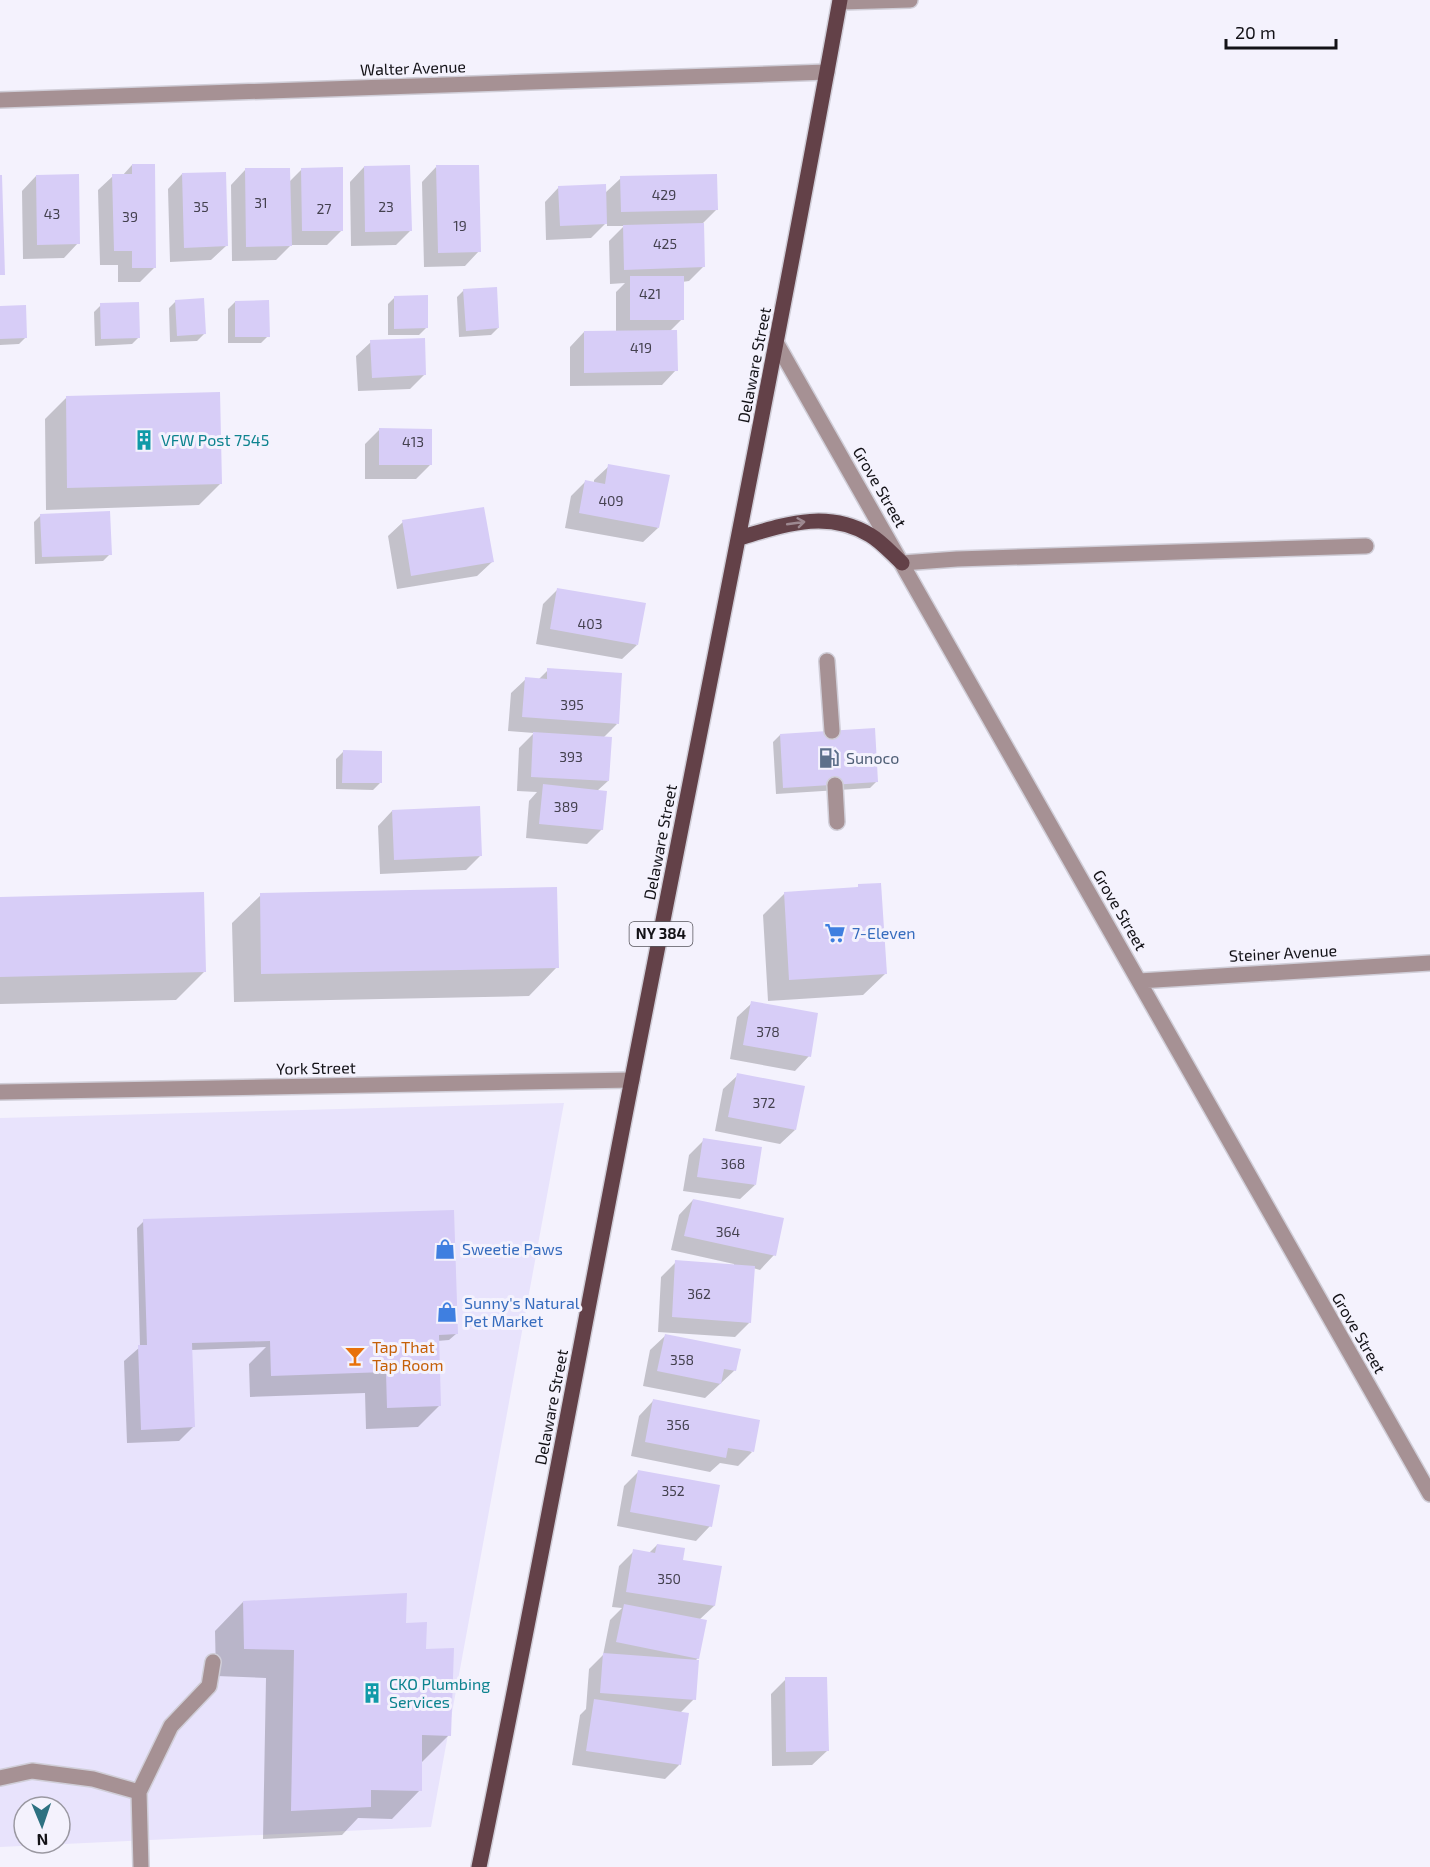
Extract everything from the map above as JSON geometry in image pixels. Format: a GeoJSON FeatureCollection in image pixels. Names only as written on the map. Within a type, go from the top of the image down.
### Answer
{"type":"FeatureCollection","features":[{"type":"Feature","properties":{"kind":"main road","name":"Delaware Street"},"geometry":{"type":"LineString","coordinates":[[479,1867],[511,1714],[632,1080],[777,344],[840,1]]}},
{"type":"Feature","properties":{"kind":"main road"},"geometry":{"type":"LineString","coordinates":[[739,538],[795,522],[838,522],[871,536],[902,563]]}},
{"type":"Feature","properties":{"kind":"street"},"geometry":{"type":"LineString","coordinates":[[840,1],[910,0]]}},
{"type":"Feature","properties":{"kind":"street","name":"Walter Avenue"},"geometry":{"type":"LineString","coordinates":[[0,100],[827,72]]}},
{"type":"Feature","properties":{"kind":"street","name":"Grove Street"},"geometry":{"type":"LineString","coordinates":[[777,344],[1430,1494]]}},
{"type":"Feature","properties":{"kind":"street"},"geometry":{"type":"LineString","coordinates":[[902,563],[957,559],[1366,546]]}},
{"type":"Feature","properties":{"kind":"street"},"geometry":{"type":"LineString","coordinates":[[827,661],[832,731]]}},
{"type":"Feature","properties":{"kind":"street"},"geometry":{"type":"LineString","coordinates":[[835,784],[837,822]]}},
{"type":"Feature","properties":{"kind":"street","name":"Steiner Avenue"},"geometry":{"type":"LineString","coordinates":[[1139,981],[1430,963]]}},
{"type":"Feature","properties":{"kind":"street","name":"York Street"},"geometry":{"type":"LineString","coordinates":[[0,1092],[632,1080]]}},
{"type":"Feature","properties":{"kind":"street"},"geometry":{"type":"LineString","coordinates":[[141,1867],[139,1792],[171,1726],[209,1686],[213,1662]]}},
{"type":"Feature","properties":{"kind":"street"},"geometry":{"type":"LineString","coordinates":[[0,1778],[32,1771],[93,1779],[139,1792]]}},
{"type":"Feature","properties":{"kind":"shaded area"},"geometry":{"type":"Polygon","coordinates":[[[564,1103],[431,1827],[72,1844],[72,1795],[12,1795],[12,1846],[0,1847],[0,1118],[564,1103]]]}},
{"type":"Feature","properties":{"kind":"building"},"geometry":{"type":"Polygon","coordinates":[[[132,164],[155,164],[156,268],[132,268],[132,251],[114,251],[112,174],[132,174],[132,164]]]}},
{"type":"Feature","properties":{"kind":"building"},"geometry":{"type":"Polygon","coordinates":[[[410,165],[412,231],[365,232],[364,166],[410,165]]]}},
{"type":"Feature","properties":{"kind":"building"},"geometry":{"type":"Polygon","coordinates":[[[436,165],[479,165],[481,252],[438,253],[436,165]]]}},
{"type":"Feature","properties":{"kind":"building"},"geometry":{"type":"Polygon","coordinates":[[[343,167],[343,231],[302,231],[301,168],[343,167]]]}},
{"type":"Feature","properties":{"kind":"building"},"geometry":{"type":"Polygon","coordinates":[[[245,168],[290,168],[292,246],[246,247],[245,168]]]}},
{"type":"Feature","properties":{"kind":"building"},"geometry":{"type":"Polygon","coordinates":[[[226,172],[228,246],[184,248],[182,173],[226,172]]]}},
{"type":"Feature","properties":{"kind":"building"},"geometry":{"type":"Polygon","coordinates":[[[79,174],[80,244],[37,245],[36,175],[79,174]]]}},
{"type":"Feature","properties":{"kind":"building"},"geometry":{"type":"Polygon","coordinates":[[[717,174],[718,210],[621,212],[620,176],[717,174]]]}},
{"type":"Feature","properties":{"kind":"building"},"geometry":{"type":"Polygon","coordinates":[[[0,175],[2,175],[5,275],[0,275],[0,175]]]}},
{"type":"Feature","properties":{"kind":"building"},"geometry":{"type":"Polygon","coordinates":[[[606,184],[607,224],[560,226],[558,186],[606,184]]]}},
{"type":"Feature","properties":{"kind":"building"},"geometry":{"type":"Polygon","coordinates":[[[704,223],[705,267],[624,270],[623,225],[704,223]]]}},
{"type":"Feature","properties":{"kind":"building"},"geometry":{"type":"Polygon","coordinates":[[[630,276],[684,276],[684,320],[630,320],[630,276]]]}},
{"type":"Feature","properties":{"kind":"building"},"geometry":{"type":"Polygon","coordinates":[[[497,287],[499,328],[466,331],[463,289],[497,287]]]}},
{"type":"Feature","properties":{"kind":"building"},"geometry":{"type":"Polygon","coordinates":[[[428,295],[428,328],[394,329],[394,296],[428,295]]]}},
{"type":"Feature","properties":{"kind":"building"},"geometry":{"type":"Polygon","coordinates":[[[204,298],[206,334],[177,336],[175,300],[204,298]]]}},
{"type":"Feature","properties":{"kind":"building"},"geometry":{"type":"Polygon","coordinates":[[[269,300],[270,337],[235,337],[235,301],[269,300]]]}},
{"type":"Feature","properties":{"kind":"building"},"geometry":{"type":"Polygon","coordinates":[[[139,302],[140,338],[101,339],[100,303],[139,302]]]}},
{"type":"Feature","properties":{"kind":"building"},"geometry":{"type":"Polygon","coordinates":[[[26,305],[27,338],[0,339],[0,306],[26,305]]]}},
{"type":"Feature","properties":{"kind":"building"},"geometry":{"type":"Polygon","coordinates":[[[677,330],[678,371],[584,373],[584,331],[677,330]]]}},
{"type":"Feature","properties":{"kind":"building"},"geometry":{"type":"Polygon","coordinates":[[[425,338],[426,375],[372,378],[370,340],[425,338]]]}},
{"type":"Feature","properties":{"kind":"building","name":"VFW Post 7545"},"geometry":{"type":"Polygon","coordinates":[[[220,392],[222,484],[67,488],[66,396],[220,392]]]}},
{"type":"Feature","properties":{"kind":"building"},"geometry":{"type":"Polygon","coordinates":[[[379,428],[432,429],[432,465],[379,465],[379,428]]]}},
{"type":"Feature","properties":{"kind":"building"},"geometry":{"type":"Polygon","coordinates":[[[608,464],[670,475],[659,528],[579,513],[585,480],[605,484],[608,464]]]}},
{"type":"Feature","properties":{"kind":"building"},"geometry":{"type":"Polygon","coordinates":[[[484,507],[494,562],[411,576],[402,520],[484,507]]]}},
{"type":"Feature","properties":{"kind":"building"},"geometry":{"type":"Polygon","coordinates":[[[110,511],[112,555],[42,557],[40,514],[110,511]]]}},
{"type":"Feature","properties":{"kind":"building"},"geometry":{"type":"Polygon","coordinates":[[[557,588],[646,603],[638,645],[550,629],[557,588]]]}},
{"type":"Feature","properties":{"kind":"building"},"geometry":{"type":"Polygon","coordinates":[[[547,668],[622,673],[619,724],[522,717],[525,677],[547,679],[547,668]]]}},
{"type":"Feature","properties":{"kind":"building","name":"Sunoco"},"geometry":{"type":"Polygon","coordinates":[[[875,728],[878,782],[783,788],[780,734],[875,728]]]}},
{"type":"Feature","properties":{"kind":"building"},"geometry":{"type":"Polygon","coordinates":[[[533,732],[612,737],[609,781],[531,777],[533,732]]]}},
{"type":"Feature","properties":{"kind":"building"},"geometry":{"type":"Polygon","coordinates":[[[343,750],[382,751],[382,783],[342,783],[343,750]]]}},
{"type":"Feature","properties":{"kind":"building"},"geometry":{"type":"Polygon","coordinates":[[[543,784],[607,791],[603,830],[539,824],[543,784]]]}},
{"type":"Feature","properties":{"kind":"building"},"geometry":{"type":"Polygon","coordinates":[[[480,806],[482,856],[394,860],[392,810],[480,806]]]}},
{"type":"Feature","properties":{"kind":"building","name":"7-Eleven"},"geometry":{"type":"Polygon","coordinates":[[[881,883],[887,974],[789,980],[784,892],[858,887],[858,884],[881,883]]]}},
{"type":"Feature","properties":{"kind":"building"},"geometry":{"type":"Polygon","coordinates":[[[557,887],[559,968],[261,974],[260,893],[557,887]]]}},
{"type":"Feature","properties":{"kind":"building"},"geometry":{"type":"Polygon","coordinates":[[[204,892],[206,972],[0,977],[0,897],[204,892]]]}},
{"type":"Feature","properties":{"kind":"building"},"geometry":{"type":"Polygon","coordinates":[[[751,1001],[818,1013],[811,1057],[743,1045],[751,1001]]]}},
{"type":"Feature","properties":{"kind":"building"},"geometry":{"type":"Polygon","coordinates":[[[737,1073],[805,1086],[796,1130],[728,1117],[737,1073]]]}},
{"type":"Feature","properties":{"kind":"building"},"geometry":{"type":"Polygon","coordinates":[[[703,1138],[762,1147],[756,1185],[697,1177],[703,1138]]]}},
{"type":"Feature","properties":{"kind":"building"},"geometry":{"type":"Polygon","coordinates":[[[693,1199],[784,1218],[776,1256],[684,1236],[693,1199]]]}},
{"type":"Feature","properties":{"kind":"building"},"geometry":{"type":"Polygon","coordinates":[[[454,1210],[458,1334],[439,1335],[441,1406],[387,1408],[386,1372],[271,1376],[270,1341],[192,1343],[195,1427],[141,1430],[138,1345],[147,1345],[143,1219],[454,1210]]]}},
{"type":"Feature","properties":{"kind":"building"},"geometry":{"type":"Polygon","coordinates":[[[675,1260],[755,1266],[751,1323],[672,1317],[675,1260]]]}},
{"type":"Feature","properties":{"kind":"building"},"geometry":{"type":"Polygon","coordinates":[[[665,1334],[741,1349],[736,1371],[724,1369],[721,1384],[657,1371],[665,1334]]]}},
{"type":"Feature","properties":{"kind":"building"},"geometry":{"type":"Polygon","coordinates":[[[653,1399],[760,1420],[754,1452],[728,1448],[726,1458],[645,1442],[653,1399]]]}},
{"type":"Feature","properties":{"kind":"building"},"geometry":{"type":"Polygon","coordinates":[[[638,1470],[720,1485],[712,1527],[630,1512],[638,1470]]]}},
{"type":"Feature","properties":{"kind":"building"},"geometry":{"type":"Polygon","coordinates":[[[657,1544],[685,1548],[683,1560],[722,1566],[715,1606],[626,1592],[633,1549],[655,1553],[657,1544]]]}},
{"type":"Feature","properties":{"kind":"building","name":"CKO Plumbing Services"},"geometry":{"type":"Polygon","coordinates":[[[407,1593],[406,1623],[427,1622],[426,1649],[454,1648],[451,1736],[422,1735],[422,1791],[371,1790],[371,1807],[291,1811],[294,1650],[244,1649],[243,1601],[407,1593]]]}},
{"type":"Feature","properties":{"kind":"building"},"geometry":{"type":"Polygon","coordinates":[[[624,1604],[707,1620],[699,1659],[616,1642],[624,1604]]]}},
{"type":"Feature","properties":{"kind":"building"},"geometry":{"type":"Polygon","coordinates":[[[603,1653],[699,1660],[696,1700],[600,1693],[603,1653]]]}},
{"type":"Feature","properties":{"kind":"building"},"geometry":{"type":"Polygon","coordinates":[[[785,1677],[827,1677],[829,1751],[786,1752],[785,1677]]]}},
{"type":"Feature","properties":{"kind":"building"},"geometry":{"type":"Polygon","coordinates":[[[594,1699],[689,1713],[681,1765],[586,1751],[594,1699]]]}},
{"type":"Feature","properties":{"kind":"place","name":"VFW Post 7545"},"geometry":{"type":"Point","coordinates":[144,440]}},
{"type":"Feature","properties":{"kind":"place","name":"Sunoco"},"geometry":{"type":"Point","coordinates":[829,758]}},
{"type":"Feature","properties":{"kind":"place","name":"7-Eleven"},"geometry":{"type":"Point","coordinates":[835,933]}},
{"type":"Feature","properties":{"kind":"place","name":"Sweetie Paws"},"geometry":{"type":"Point","coordinates":[445,1249]}},
{"type":"Feature","properties":{"kind":"place","name":"Sunny's Natural Pet Market"},"geometry":{"type":"Point","coordinates":[447,1312]}},
{"type":"Feature","properties":{"kind":"place","name":"Tap That Tap Room"},"geometry":{"type":"Point","coordinates":[355,1356]}},
{"type":"Feature","properties":{"kind":"place","name":"CKO Plumbing Services"},"geometry":{"type":"Point","coordinates":[372,1693]}}]}
